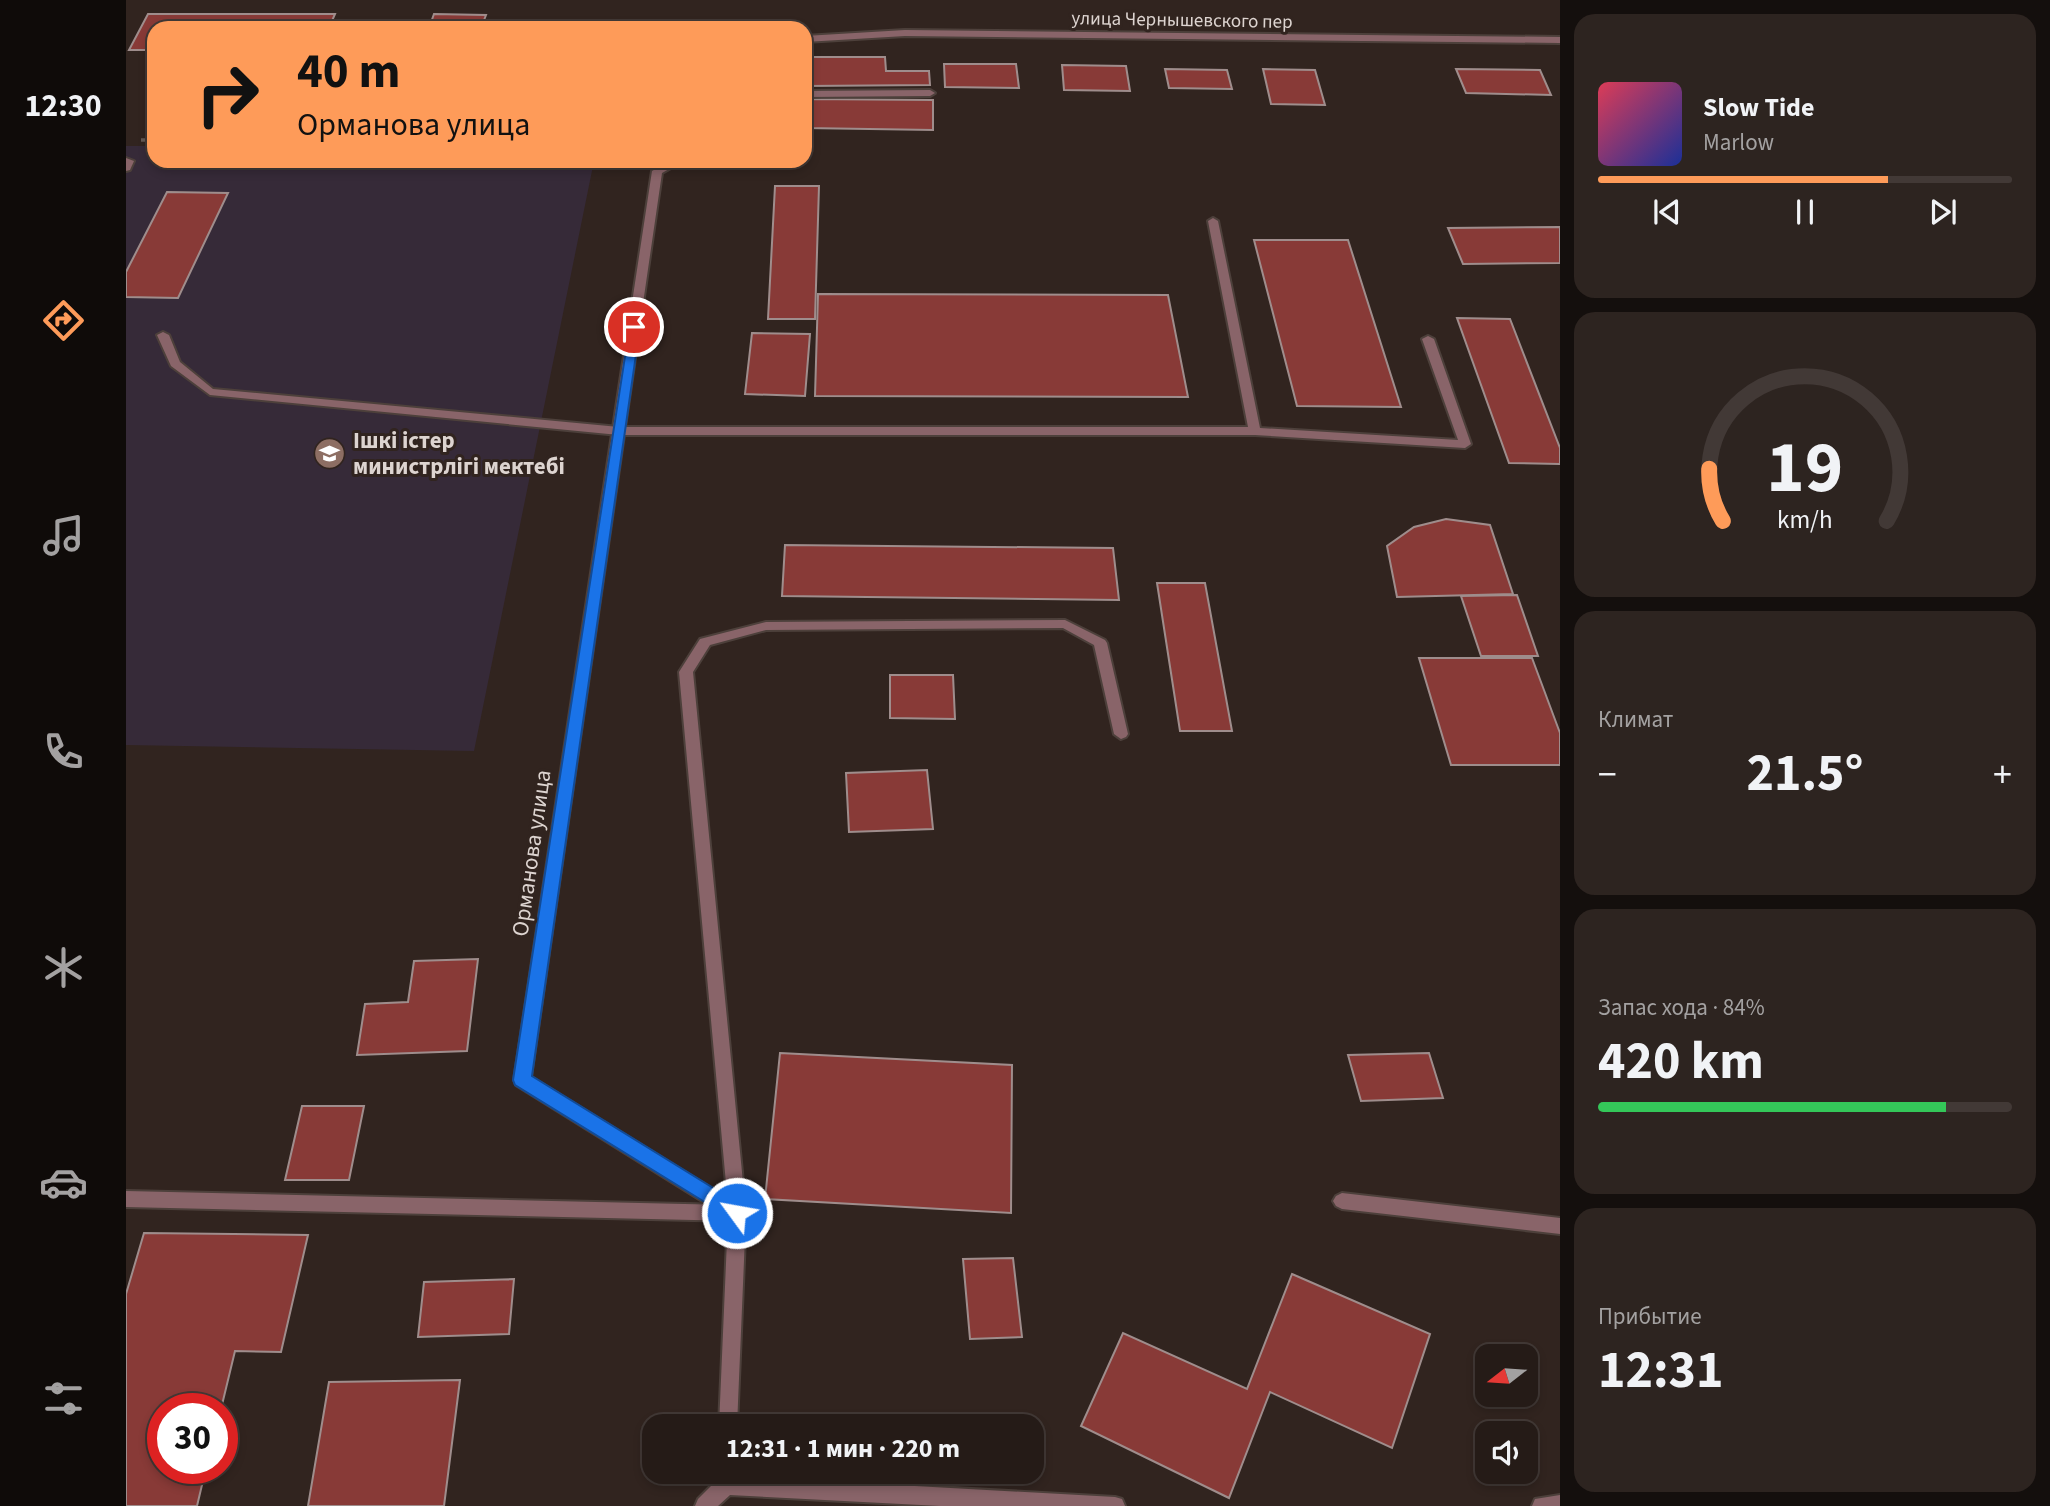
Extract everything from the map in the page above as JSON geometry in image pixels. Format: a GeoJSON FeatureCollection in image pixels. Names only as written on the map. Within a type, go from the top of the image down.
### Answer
{"type":"FeatureCollection","features":[{"type":"Feature","properties":{"kind":"street","name":"улица Чернышевского пер"},"geometry":{"type":"LineString","coordinates":[[812,39],[905,33],[1560,40]]}},
{"type":"Feature","properties":{"kind":"street"},"geometry":{"type":"LineString","coordinates":[[812,94],[930,93]]}},
{"type":"Feature","properties":{"kind":"street"},"geometry":{"type":"LineString","coordinates":[[126,161],[129,161],[126,168]]}},
{"type":"Feature","properties":{"kind":"street","name":"Орманова улица"},"geometry":{"type":"LineString","coordinates":[[663,168],[657,171],[522,1080],[737,1213]]}},
{"type":"Feature","properties":{"kind":"street"},"geometry":{"type":"LineString","coordinates":[[1213,221],[1255,431]]}},
{"type":"Feature","properties":{"kind":"street"},"geometry":{"type":"LineString","coordinates":[[163,335],[175,364],[210,392],[619,431],[1255,431],[1465,444],[1428,339]]}},
{"type":"Feature","properties":{"kind":"street"},"geometry":{"type":"LineString","coordinates":[[729,1414],[737,1213],[686,671],[705,642],[766,626],[1065,624],[1100,643],[1121,734]]}},
{"type":"Feature","properties":{"kind":"street"},"geometry":{"type":"LineString","coordinates":[[126,1199],[737,1213]]}},
{"type":"Feature","properties":{"kind":"street"},"geometry":{"type":"LineString","coordinates":[[1342,1202],[1560,1226]]}},
{"type":"Feature","properties":{"kind":"street"},"geometry":{"type":"LineString","coordinates":[[705,1506],[722,1484]]}},
{"type":"Feature","properties":{"kind":"street"},"geometry":{"type":"LineString","coordinates":[[809,1484],[1115,1506]]}},
{"type":"Feature","properties":{"kind":"street"},"geometry":{"type":"LineString","coordinates":[[1542,1506],[1560,1504]]}},
{"type":"Feature","properties":{"kind":"shaded area","name":"Ішкі істер министрлігі мектебі"},"geometry":{"type":"Polygon","coordinates":[[[126,146],[147,146],[147,168],[593,168],[474,751],[126,745],[126,146]]]}},
{"type":"Feature","properties":{"kind":"building"},"geometry":{"type":"Polygon","coordinates":[[[148,14],[335,14],[332,21],[147,21],[147,50],[129,50],[148,14]]]}},
{"type":"Feature","properties":{"kind":"building"},"geometry":{"type":"Polygon","coordinates":[[[434,14],[486,15],[484,21],[432,21],[434,14]]]}},
{"type":"Feature","properties":{"kind":"building"},"geometry":{"type":"Polygon","coordinates":[[[812,57],[885,57],[886,71],[929,71],[930,85],[812,86],[812,57]]]}},
{"type":"Feature","properties":{"kind":"building"},"geometry":{"type":"Polygon","coordinates":[[[944,64],[1016,64],[1019,88],[945,87],[944,64]]]}},
{"type":"Feature","properties":{"kind":"building"},"geometry":{"type":"Polygon","coordinates":[[[1062,65],[1126,66],[1130,91],[1064,90],[1062,65]]]}},
{"type":"Feature","properties":{"kind":"building"},"geometry":{"type":"Polygon","coordinates":[[[1165,69],[1227,70],[1232,89],[1169,88],[1165,69]]]}},
{"type":"Feature","properties":{"kind":"building"},"geometry":{"type":"Polygon","coordinates":[[[1263,69],[1315,70],[1325,105],[1271,104],[1263,69]]]}},
{"type":"Feature","properties":{"kind":"building"},"geometry":{"type":"Polygon","coordinates":[[[1456,69],[1540,70],[1551,95],[1466,93],[1456,69]]]}},
{"type":"Feature","properties":{"kind":"building"},"geometry":{"type":"Polygon","coordinates":[[[812,99],[933,100],[933,130],[812,128],[812,99]]]}},
{"type":"Feature","properties":{"kind":"building"},"geometry":{"type":"Polygon","coordinates":[[[775,186],[819,186],[815,319],[768,319],[775,186]]]}},
{"type":"Feature","properties":{"kind":"building"},"geometry":{"type":"Polygon","coordinates":[[[167,192],[228,193],[178,298],[126,297],[126,272],[167,192]]]}},
{"type":"Feature","properties":{"kind":"building"},"geometry":{"type":"Polygon","coordinates":[[[1560,227],[1560,263],[1463,264],[1448,228],[1560,227]]]}},
{"type":"Feature","properties":{"kind":"building"},"geometry":{"type":"Polygon","coordinates":[[[1254,240],[1348,240],[1401,407],[1297,406],[1254,240]]]}},
{"type":"Feature","properties":{"kind":"building"},"geometry":{"type":"Polygon","coordinates":[[[818,294],[1168,295],[1188,397],[815,396],[818,294]]]}},
{"type":"Feature","properties":{"kind":"building"},"geometry":{"type":"Polygon","coordinates":[[[1457,318],[1510,319],[1560,448],[1560,464],[1509,463],[1457,318]]]}},
{"type":"Feature","properties":{"kind":"building"},"geometry":{"type":"Polygon","coordinates":[[[752,333],[810,334],[805,396],[745,394],[752,333]]]}},
{"type":"Feature","properties":{"kind":"building"},"geometry":{"type":"Polygon","coordinates":[[[1446,519],[1490,525],[1513,594],[1397,597],[1387,546],[1414,527],[1446,519]]]}},
{"type":"Feature","properties":{"kind":"building"},"geometry":{"type":"Polygon","coordinates":[[[785,545],[1113,548],[1119,600],[782,596],[785,545]]]}},
{"type":"Feature","properties":{"kind":"building"},"geometry":{"type":"Polygon","coordinates":[[[1157,583],[1205,583],[1232,731],[1180,731],[1157,583]]]}},
{"type":"Feature","properties":{"kind":"building"},"geometry":{"type":"Polygon","coordinates":[[[1517,595],[1538,656],[1481,656],[1461,596],[1517,595]]]}},
{"type":"Feature","properties":{"kind":"building"},"geometry":{"type":"Polygon","coordinates":[[[1419,658],[1532,658],[1560,733],[1560,765],[1451,765],[1419,658]]]}},
{"type":"Feature","properties":{"kind":"building"},"geometry":{"type":"Polygon","coordinates":[[[890,675],[953,675],[955,719],[890,718],[890,675]]]}},
{"type":"Feature","properties":{"kind":"building"},"geometry":{"type":"Polygon","coordinates":[[[927,770],[933,829],[849,832],[846,773],[927,770]]]}},
{"type":"Feature","properties":{"kind":"building"},"geometry":{"type":"Polygon","coordinates":[[[478,959],[467,1051],[357,1055],[365,1004],[408,1002],[414,961],[478,959]]]}},
{"type":"Feature","properties":{"kind":"building"},"geometry":{"type":"Polygon","coordinates":[[[780,1053],[1012,1065],[1011,1213],[765,1199],[780,1053]]]}},
{"type":"Feature","properties":{"kind":"building"},"geometry":{"type":"Polygon","coordinates":[[[1429,1053],[1443,1098],[1361,1101],[1348,1055],[1429,1053]]]}},
{"type":"Feature","properties":{"kind":"building"},"geometry":{"type":"Polygon","coordinates":[[[302,1106],[364,1106],[349,1180],[285,1180],[302,1106]]]}},
{"type":"Feature","properties":{"kind":"building"},"geometry":{"type":"Polygon","coordinates":[[[144,1233],[308,1235],[281,1352],[235,1351],[225,1393],[147,1393],[147,1484],[202,1484],[197,1506],[126,1506],[126,1294],[144,1233]]]}},
{"type":"Feature","properties":{"kind":"building"},"geometry":{"type":"Polygon","coordinates":[[[1013,1258],[1022,1337],[970,1339],[963,1259],[1013,1258]]]}},
{"type":"Feature","properties":{"kind":"building"},"geometry":{"type":"Polygon","coordinates":[[[1292,1274],[1430,1334],[1392,1448],[1270,1392],[1229,1498],[1081,1426],[1123,1333],[1247,1389],[1292,1274]]]}},
{"type":"Feature","properties":{"kind":"building"},"geometry":{"type":"Polygon","coordinates":[[[514,1279],[509,1334],[418,1337],[424,1282],[514,1279]]]}},
{"type":"Feature","properties":{"kind":"building"},"geometry":{"type":"Polygon","coordinates":[[[460,1380],[444,1506],[308,1506],[329,1382],[460,1380]]]}},
{"type":"Feature","properties":{"kind":"place","name":"Ішкі істер министрлігі мектебі"},"geometry":{"type":"Point","coordinates":[330,453]}},
{"type":"Feature","properties":{"kind":"route"},"geometry":{"type":"LineString","coordinates":[[634,327],[522,1080],[737,1213]]}}]}
